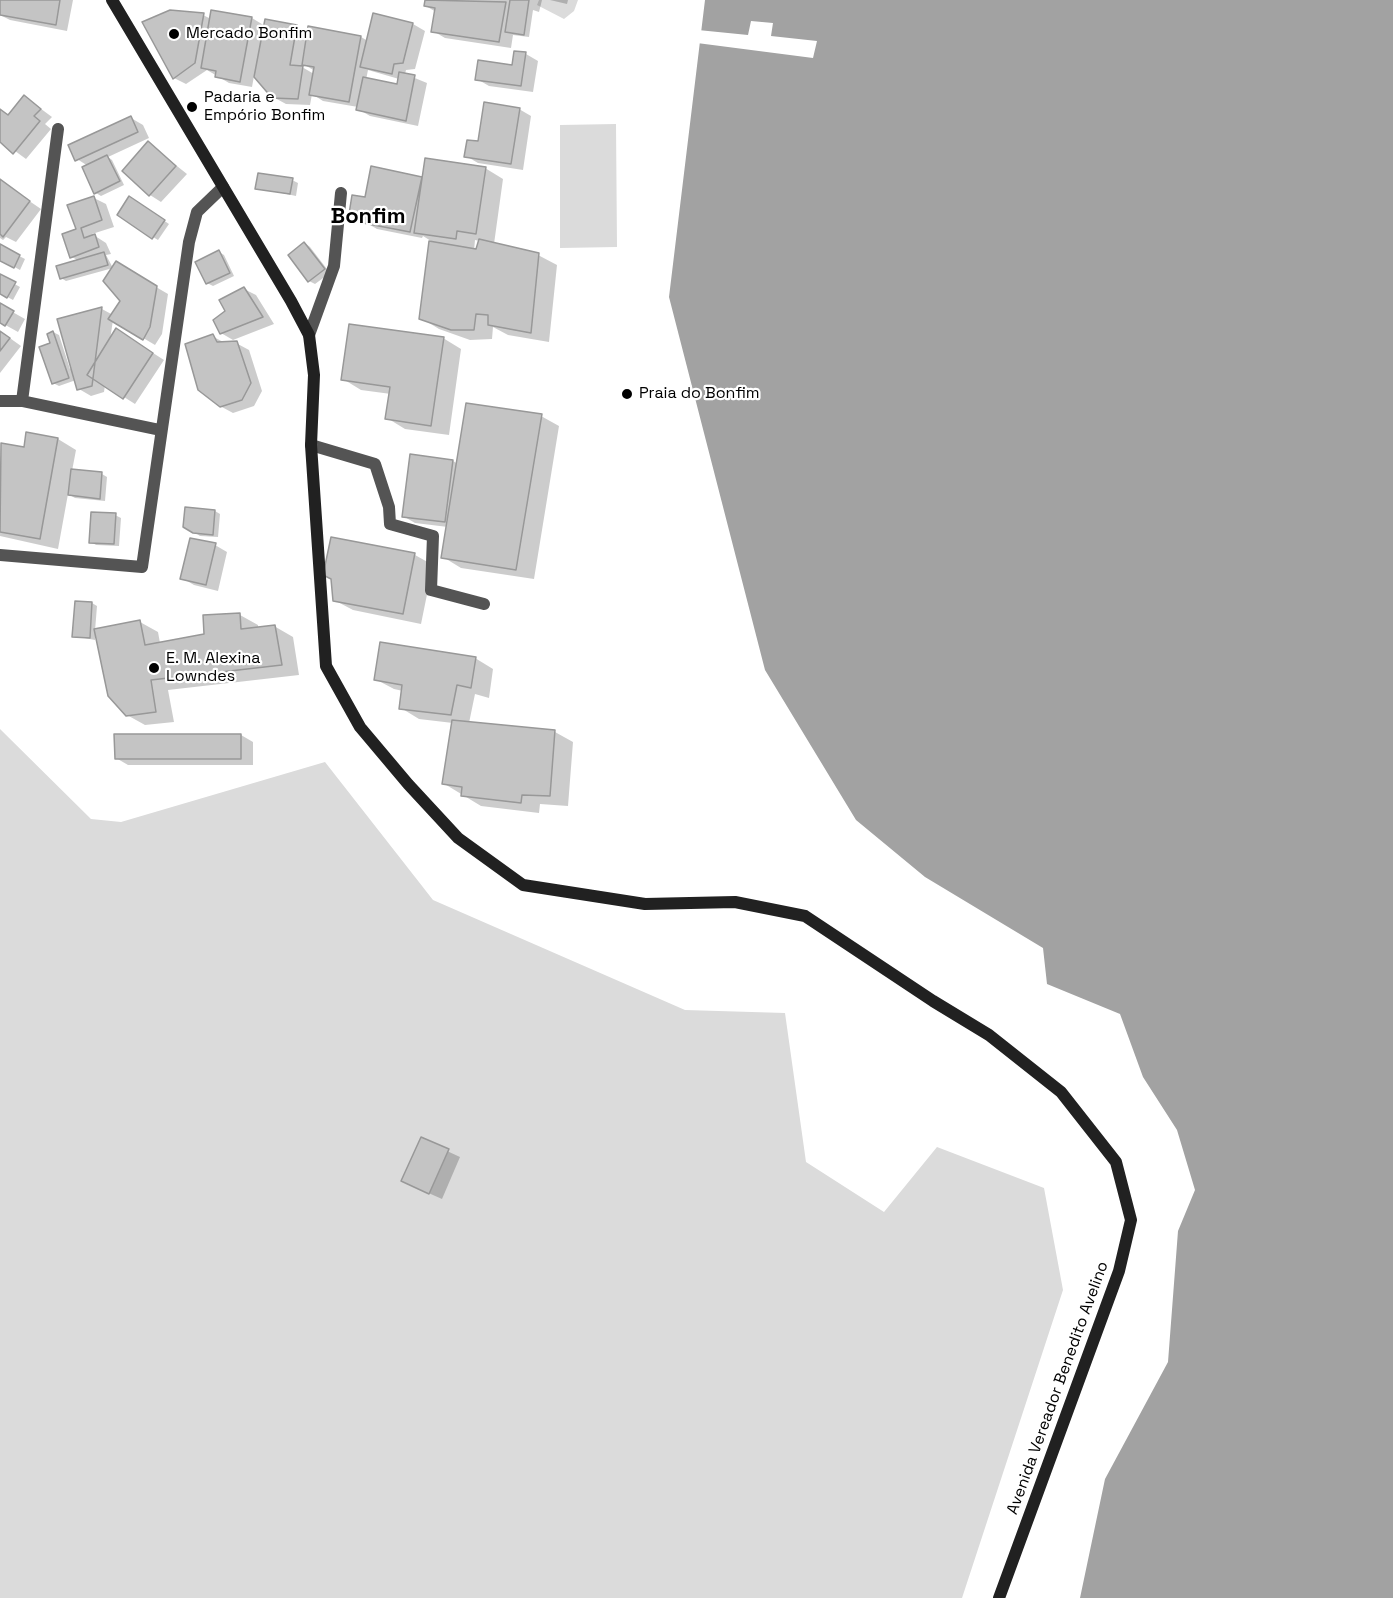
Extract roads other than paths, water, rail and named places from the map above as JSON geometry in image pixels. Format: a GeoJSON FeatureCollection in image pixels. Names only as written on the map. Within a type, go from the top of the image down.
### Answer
{"type":"FeatureCollection","features":[{"type":"Feature","properties":{"kind":"main road","name":"Avenida Vereador Benedito Avelino"},"geometry":{"type":"LineString","coordinates":[[112,0],[309,335],[314,375],[311,445],[326,666],[360,727],[408,784],[459,838],[523,885],[645,904],[735,902],[805,916],[933,1001],[989,1035],[1061,1092],[1116,1162],[1131,1220],[1119,1271],[999,1598]]}},
{"type":"Feature","properties":{"kind":"street"},"geometry":{"type":"LineString","coordinates":[[22,401],[58,129]]}},
{"type":"Feature","properties":{"kind":"street"},"geometry":{"type":"LineString","coordinates":[[0,555],[142,567],[189,242],[196,212],[223,187]]}},
{"type":"Feature","properties":{"kind":"street"},"geometry":{"type":"LineString","coordinates":[[309,335],[334,266],[341,193]]}},
{"type":"Feature","properties":{"kind":"street"},"geometry":{"type":"LineString","coordinates":[[0,401],[22,401],[160,430]]}},
{"type":"Feature","properties":{"kind":"street"},"geometry":{"type":"LineString","coordinates":[[311,445],[375,464],[389,507],[390,524],[433,536],[431,590],[484,604]]}},
{"type":"Feature","properties":{"kind":"place","name":"Mercado Bonfim"},"geometry":{"type":"Point","coordinates":[174,34]}},
{"type":"Feature","properties":{"kind":"place","name":"Padaria e Empório Bonfim"},"geometry":{"type":"Point","coordinates":[192,107]}},
{"type":"Feature","properties":{"kind":"place","name":"Praia do Bonfim"},"geometry":{"type":"Point","coordinates":[627,394]}},
{"type":"Feature","properties":{"kind":"place","name":"E. M. Alexina Lowndes"},"geometry":{"type":"Point","coordinates":[154,668]}},
{"type":"Feature","properties":{"kind":"district","name":"Bonfim"},"geometry":{"type":"Point","coordinates":[368,217]}}]}
